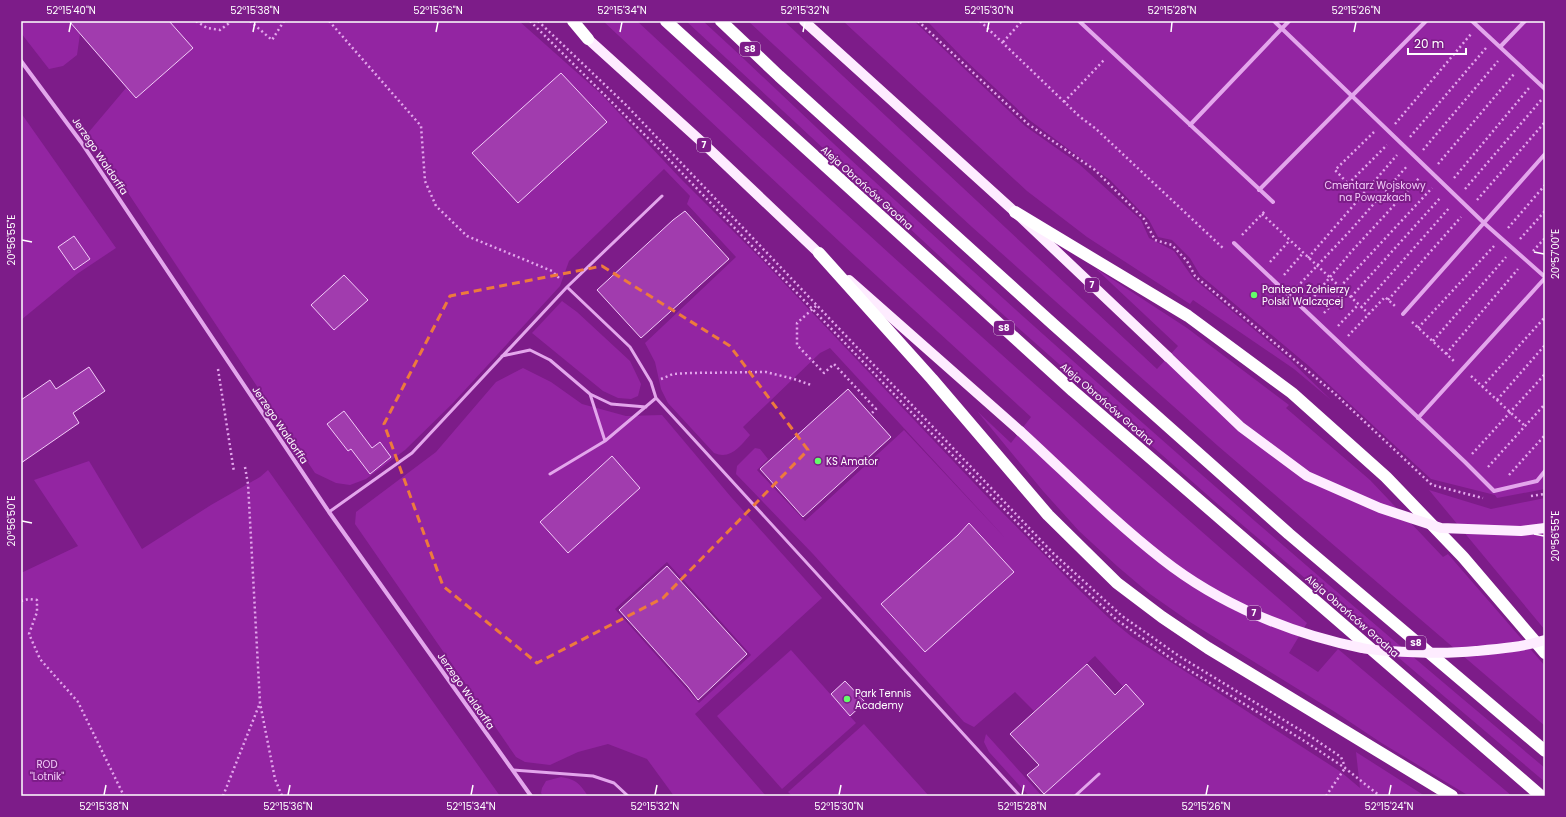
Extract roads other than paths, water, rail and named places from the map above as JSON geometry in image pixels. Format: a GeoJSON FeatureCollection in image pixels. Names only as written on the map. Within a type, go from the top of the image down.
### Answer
{"type":"FeatureCollection","features":[{"type":"Feature","properties":{"kind":"highway","name":"7"},"geometry":{"type":"LineString","coordinates":[[573,21],[588,39]]}},
{"type":"Feature","properties":{"kind":"highway","name":"Aleja Obrońców Grodna"},"geometry":{"type":"LineString","coordinates":[[666,21],[1078,395],[1541,796]]}},
{"type":"Feature","properties":{"kind":"highway","name":"Aleja Obrońców Grodna"},"geometry":{"type":"LineString","coordinates":[[721,21],[779,76],[1054,325],[1271,519],[1545,751]]}},
{"type":"Feature","properties":{"kind":"highway"},"geometry":{"type":"LineString","coordinates":[[1015,212],[1188,316],[1292,393],[1386,477],[1463,557],[1545,653]]}},
{"type":"Feature","properties":{"kind":"highway"},"geometry":{"type":"LineString","coordinates":[[819,253],[932,379],[1048,515],[1117,583],[1162,617],[1208,648],[1452,796]]}},
{"type":"Feature","properties":{"kind":"main road","name":"7"},"geometry":{"type":"LineString","coordinates":[[804,21],[1015,212],[1241,427],[1307,476],[1380,508],[1441,528],[1521,531],[1545,528]]}},
{"type":"Feature","properties":{"kind":"main road","name":"7"},"geometry":{"type":"LineString","coordinates":[[588,39],[704,144],[819,253],[1020,431],[1118,522],[1162,560],[1202,586],[1241,607],[1299,632],[1363,649],[1454,653],[1494,650],[1545,640]]}},
{"type":"Feature","properties":{"kind":"street"},"geometry":{"type":"LineString","coordinates":[[1079,21],[1273,202]]}},
{"type":"Feature","properties":{"kind":"street"},"geometry":{"type":"LineString","coordinates":[[1274,21],[1458,199],[1545,277],[1463,370],[1418,418]]}},
{"type":"Feature","properties":{"kind":"street"},"geometry":{"type":"LineString","coordinates":[[1190,125],[1289,21]]}},
{"type":"Feature","properties":{"kind":"street"},"geometry":{"type":"LineString","coordinates":[[1259,190],[1426,21]]}},
{"type":"Feature","properties":{"kind":"street"},"geometry":{"type":"LineString","coordinates":[[1472,21],[1545,89]]}},
{"type":"Feature","properties":{"kind":"street"},"geometry":{"type":"LineString","coordinates":[[1500,47],[1525,21]]}},
{"type":"Feature","properties":{"kind":"street","name":"Jerzego Waldorffa"},"geometry":{"type":"LineString","coordinates":[[21,61],[81,142],[329,512],[531,796]]}},
{"type":"Feature","properties":{"kind":"street"},"geometry":{"type":"LineString","coordinates":[[1403,314],[1545,154]]}},
{"type":"Feature","properties":{"kind":"street"},"geometry":{"type":"LineString","coordinates":[[1234,243],[1465,462],[1494,492],[1537,480],[1545,471]]}},
{"type":"Feature","properties":{"kind":"lane"},"geometry":{"type":"LineString","coordinates":[[329,512],[412,453],[567,287],[662,196]]}},
{"type":"Feature","properties":{"kind":"lane"},"geometry":{"type":"LineString","coordinates":[[567,287],[630,347],[651,382],[656,398],[1020,796]]}},
{"type":"Feature","properties":{"kind":"lane"},"geometry":{"type":"LineString","coordinates":[[502,356],[530,350],[550,360],[590,394],[611,404],[646,407]]}},
{"type":"Feature","properties":{"kind":"lane"},"geometry":{"type":"LineString","coordinates":[[590,394],[605,442]]}},
{"type":"Feature","properties":{"kind":"lane"},"geometry":{"type":"LineString","coordinates":[[550,474],[605,442],[656,398]]}},
{"type":"Feature","properties":{"kind":"lane"},"geometry":{"type":"LineString","coordinates":[[512,770],[593,776],[614,783],[628,796]]}},
{"type":"Feature","properties":{"kind":"lane"},"geometry":{"type":"LineString","coordinates":[[1075,796],[1100,774]]}},
{"type":"Feature","properties":{"kind":"place","name":"Panteon Żołnierzy Polski Walczącej"},"geometry":{"type":"Point","coordinates":[1254,295]}},
{"type":"Feature","properties":{"kind":"place","name":"KS Amator"},"geometry":{"type":"Point","coordinates":[818,461]}},
{"type":"Feature","properties":{"kind":"place","name":"Park Tennis Academy"},"geometry":{"type":"Point","coordinates":[847,699]}},
{"type":"Feature","properties":{"kind":"park label","name":"Cmentarz Wojskowy na Powązkach"},"geometry":{"type":"Point","coordinates":[1375,190]}},
{"type":"Feature","properties":{"kind":"park label","name":"ROD \"Lotnik\""},"geometry":{"type":"Point","coordinates":[47,770]}}]}
